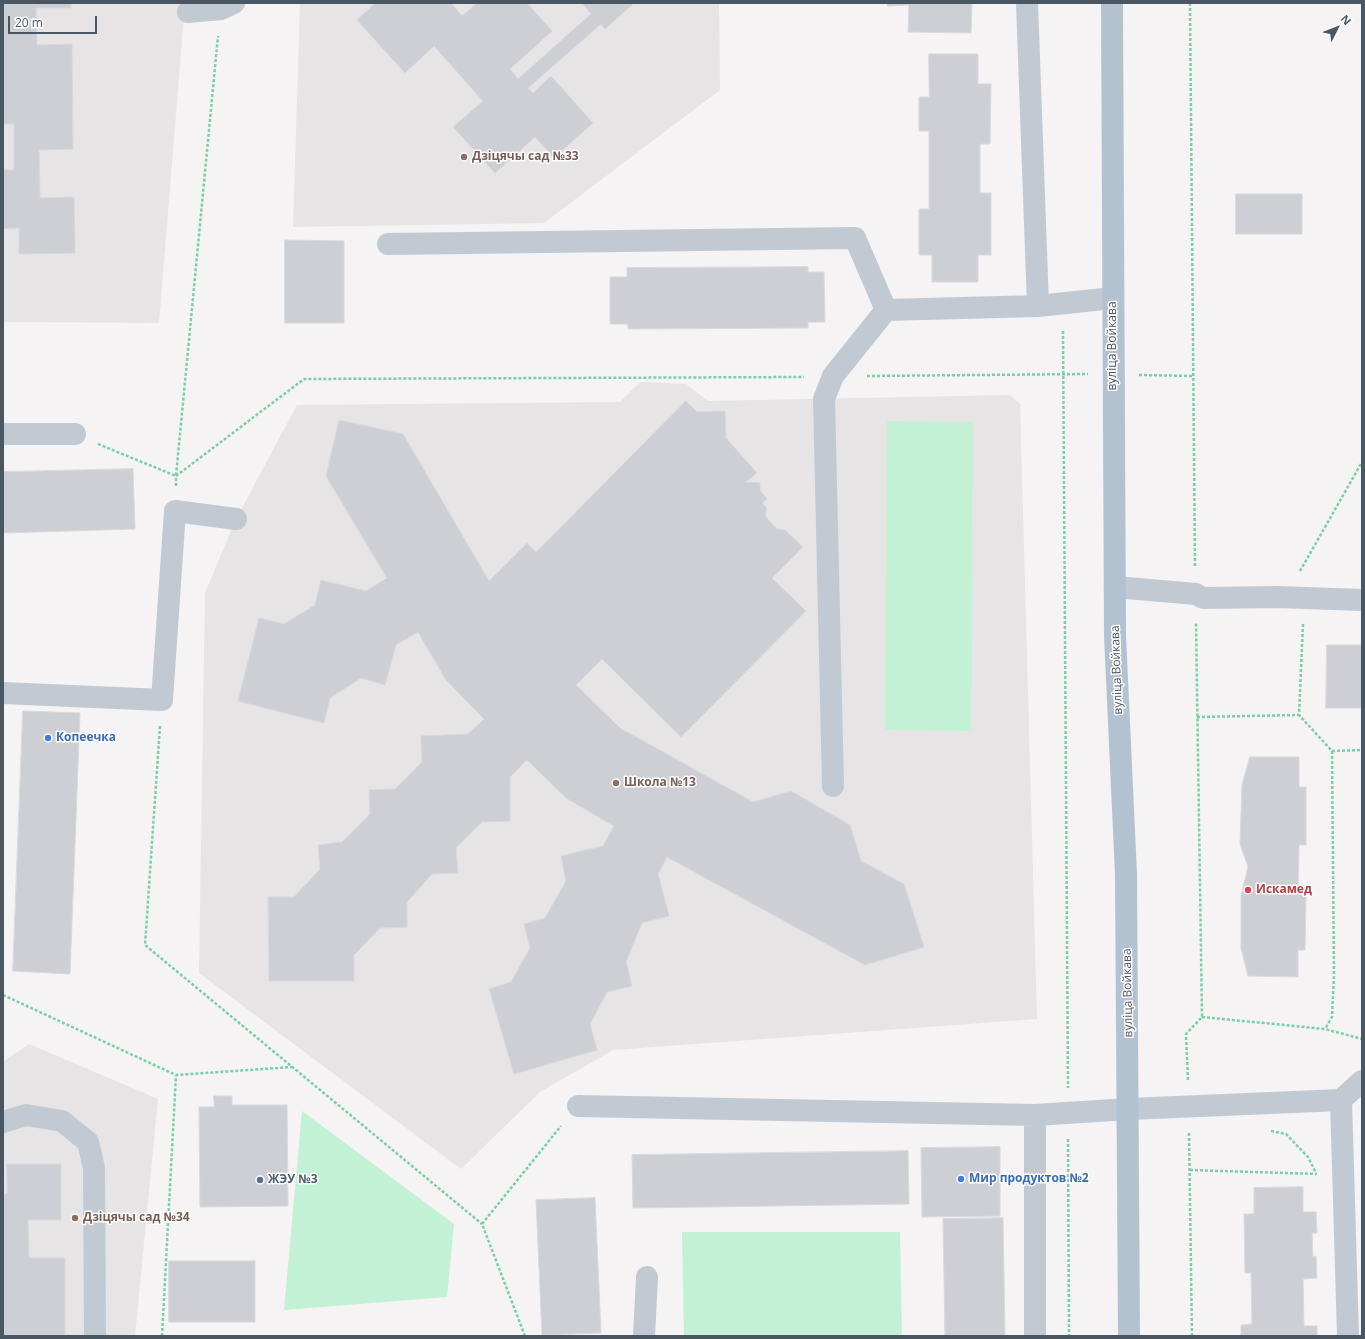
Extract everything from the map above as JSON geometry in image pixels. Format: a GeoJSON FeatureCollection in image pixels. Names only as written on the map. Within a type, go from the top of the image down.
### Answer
{"type":"FeatureCollection","features":[{"type":"Feature","properties":{"kind":"main road","name":"вуліца Войкава"},"geometry":{"type":"LineString","coordinates":[[1112,3],[1115,636],[1126,874],[1129,1109],[1129,1336]]}},
{"type":"Feature","properties":{"kind":"lane"},"geometry":{"type":"LineString","coordinates":[[1027,3],[1038,306]]}},
{"type":"Feature","properties":{"kind":"lane"},"geometry":{"type":"LineString","coordinates":[[188,12],[227,6]]}},
{"type":"Feature","properties":{"kind":"lane"},"geometry":{"type":"LineString","coordinates":[[388,244],[855,238],[886,310]]}},
{"type":"Feature","properties":{"kind":"lane"},"geometry":{"type":"LineString","coordinates":[[833,786],[824,399],[833,376],[886,310],[1038,306],[1113,298]]}},
{"type":"Feature","properties":{"kind":"lane"},"geometry":{"type":"LineString","coordinates":[[3,434],[75,434]]}},
{"type":"Feature","properties":{"kind":"lane"},"geometry":{"type":"LineString","coordinates":[[3,693],[162,700],[176,511],[236,519]]}},
{"type":"Feature","properties":{"kind":"lane"},"geometry":{"type":"LineString","coordinates":[[1115,587],[1196,594],[1203,598],[1277,597],[1362,600]]}},
{"type":"Feature","properties":{"kind":"lane"},"geometry":{"type":"LineString","coordinates":[[578,1106],[1034,1115],[1129,1109],[1341,1100],[1362,1081]]}},
{"type":"Feature","properties":{"kind":"lane"},"geometry":{"type":"LineString","coordinates":[[1341,1100],[1348,1336]]}},
{"type":"Feature","properties":{"kind":"lane"},"geometry":{"type":"LineString","coordinates":[[3,1122],[26,1115],[62,1121],[88,1142],[94,1168],[95,1336]]}},
{"type":"Feature","properties":{"kind":"lane"},"geometry":{"type":"LineString","coordinates":[[1034,1115],[1035,1336]]}},
{"type":"Feature","properties":{"kind":"lane"},"geometry":{"type":"LineString","coordinates":[[644,1336],[647,1277]]}},
{"type":"Feature","properties":{"kind":"path"},"geometry":{"type":"LineString","coordinates":[[1190,3],[1197,717],[1202,1017],[1186,1034],[1189,1107],[1192,1336]]}},
{"type":"Feature","properties":{"kind":"path"},"geometry":{"type":"LineString","coordinates":[[176,511],[176,476],[227,6]]}},
{"type":"Feature","properties":{"kind":"path"},"geometry":{"type":"LineString","coordinates":[[1063,304],[1069,1336]]}},
{"type":"Feature","properties":{"kind":"path"},"geometry":{"type":"LineString","coordinates":[[176,476],[304,379],[1063,375]]}},
{"type":"Feature","properties":{"kind":"path"},"geometry":{"type":"LineString","coordinates":[[75,434],[176,476]]}},
{"type":"Feature","properties":{"kind":"path"},"geometry":{"type":"LineString","coordinates":[[1325,1029],[1332,1016],[1334,974],[1332,751],[1299,715],[1303,625],[1300,572],[1362,462]]}},
{"type":"Feature","properties":{"kind":"path"},"geometry":{"type":"LineString","coordinates":[[162,700],[145,945],[482,1224],[525,1336]]}},
{"type":"Feature","properties":{"kind":"path"},"geometry":{"type":"LineString","coordinates":[[1197,717],[1299,715]]}},
{"type":"Feature","properties":{"kind":"path"},"geometry":{"type":"LineString","coordinates":[[1332,751],[1362,750]]}},
{"type":"Feature","properties":{"kind":"path"},"geometry":{"type":"LineString","coordinates":[[3,995],[176,1075],[292,1067]]}},
{"type":"Feature","properties":{"kind":"path"},"geometry":{"type":"LineString","coordinates":[[1202,1017],[1325,1029],[1362,1039]]}},
{"type":"Feature","properties":{"kind":"path"},"geometry":{"type":"LineString","coordinates":[[162,1336],[176,1075]]}},
{"type":"Feature","properties":{"kind":"path"},"geometry":{"type":"LineString","coordinates":[[482,1224],[578,1106]]}},
{"type":"Feature","properties":{"kind":"path"},"geometry":{"type":"LineString","coordinates":[[1265,1130],[1286,1134],[1308,1157],[1320,1180]]}},
{"type":"Feature","properties":{"kind":"path"},"geometry":{"type":"LineString","coordinates":[[1190,1170],[1317,1174]]}},
{"type":"Feature","properties":{"kind":"shaded area"},"geometry":{"type":"Polygon","coordinates":[[[3,3],[185,3],[159,323],[3,322],[3,3]]]}},
{"type":"Feature","properties":{"kind":"shaded area","name":"Дзіцячы сад №33"},"geometry":{"type":"Polygon","coordinates":[[[300,3],[719,3],[720,90],[544,223],[293,227],[300,3]]]}},
{"type":"Feature","properties":{"kind":"shaded area","name":"Школа №13"},"geometry":{"type":"Polygon","coordinates":[[[640,382],[686,384],[708,401],[1010,395],[1020,404],[1037,1019],[613,1050],[540,1092],[461,1169],[199,973],[205,593],[236,519],[297,405],[620,402],[640,382]]]}},
{"type":"Feature","properties":{"kind":"shaded area","name":"Дзіцячы сад №34"},"geometry":{"type":"Polygon","coordinates":[[[29,1044],[158,1099],[135,1336],[3,1336],[3,1062],[29,1044]]]}},
{"type":"Feature","properties":{"kind":"green space"},"geometry":{"type":"Polygon","coordinates":[[[887,421],[973,422],[971,731],[885,730],[887,421]]]}},
{"type":"Feature","properties":{"kind":"green space"},"geometry":{"type":"Polygon","coordinates":[[[302,1111],[454,1224],[447,1297],[284,1310],[302,1111]]]}},
{"type":"Feature","properties":{"kind":"green space"},"geometry":{"type":"Polygon","coordinates":[[[682,1232],[900,1232],[902,1336],[684,1336],[682,1232]]]}},
{"type":"Feature","properties":{"kind":"building"},"geometry":{"type":"Polygon","coordinates":[[[3,3],[71,3],[71,8],[36,8],[37,45],[72,44],[73,149],[39,150],[40,198],[74,197],[75,253],[19,254],[19,228],[3,229],[3,170],[14,170],[14,124],[3,124],[3,3]]]}},
{"type":"Feature","properties":{"kind":"building"},"geometry":{"type":"Polygon","coordinates":[[[376,3],[451,3],[462,16],[477,3],[527,3],[552,31],[510,69],[518,79],[591,14],[582,3],[634,3],[605,29],[601,24],[528,88],[533,93],[551,76],[593,123],[554,158],[535,137],[495,173],[453,127],[483,101],[434,46],[405,73],[357,20],[376,3]]]}},
{"type":"Feature","properties":{"kind":"building"},"geometry":{"type":"Polygon","coordinates":[[[888,3],[972,3],[971,33],[908,32],[909,5],[888,6],[888,3]]]}},
{"type":"Feature","properties":{"kind":"building"},"geometry":{"type":"Polygon","coordinates":[[[929,54],[978,54],[978,84],[991,84],[990,144],[980,144],[980,193],[991,193],[991,255],[978,255],[978,282],[932,282],[932,255],[919,255],[919,209],[929,209],[929,131],[919,131],[919,97],[929,97],[929,54]]]}},
{"type":"Feature","properties":{"kind":"building"},"geometry":{"type":"Polygon","coordinates":[[[1236,194],[1302,194],[1302,234],[1236,234],[1236,194]]]}},
{"type":"Feature","properties":{"kind":"building"},"geometry":{"type":"Polygon","coordinates":[[[285,240],[344,241],[344,323],[285,323],[285,240]]]}},
{"type":"Feature","properties":{"kind":"building"},"geometry":{"type":"Polygon","coordinates":[[[808,267],[808,272],[824,272],[825,322],[808,322],[808,328],[628,329],[628,324],[610,324],[610,277],[627,277],[627,268],[808,267]]]}},
{"type":"Feature","properties":{"kind":"building"},"geometry":{"type":"Polygon","coordinates":[[[686,401],[697,412],[725,411],[726,438],[757,473],[746,482],[760,483],[760,490],[767,499],[762,503],[767,508],[765,516],[777,529],[785,530],[803,547],[772,578],[806,611],[681,737],[602,659],[576,685],[620,728],[753,802],[791,791],[850,825],[861,861],[904,884],[924,947],[865,965],[667,857],[658,874],[669,916],[642,923],[626,962],[632,986],[607,992],[590,1024],[597,1050],[514,1074],[489,989],[511,982],[530,948],[524,924],[545,918],[566,881],[561,856],[603,846],[614,826],[566,798],[527,760],[510,777],[510,821],[482,822],[456,848],[458,873],[432,874],[407,902],[407,927],[380,928],[354,955],[354,981],[269,981],[268,897],[294,897],[320,869],[318,845],[342,842],[370,814],[369,790],[395,789],[422,762],[421,736],[468,734],[484,719],[446,680],[418,632],[396,645],[385,685],[361,678],[330,698],[324,723],[238,701],[259,618],[284,624],[315,605],[321,580],[366,591],[387,578],[326,476],[339,420],[403,434],[489,581],[527,543],[536,552],[686,401]]]}},
{"type":"Feature","properties":{"kind":"building"},"geometry":{"type":"Polygon","coordinates":[[[133,469],[135,529],[3,533],[3,472],[133,469]]]}},
{"type":"Feature","properties":{"kind":"building"},"geometry":{"type":"Polygon","coordinates":[[[1327,645],[1362,645],[1362,708],[1326,708],[1327,645]]]}},
{"type":"Feature","properties":{"kind":"building"},"geometry":{"type":"Polygon","coordinates":[[[23,711],[80,713],[70,974],[13,971],[23,711]]]}},
{"type":"Feature","properties":{"kind":"building"},"geometry":{"type":"Polygon","coordinates":[[[1250,757],[1299,757],[1299,787],[1306,787],[1306,845],[1299,845],[1298,895],[1306,895],[1305,950],[1298,950],[1298,977],[1248,976],[1241,948],[1241,896],[1248,867],[1240,844],[1242,785],[1250,757]]]}},
{"type":"Feature","properties":{"kind":"building"},"geometry":{"type":"Polygon","coordinates":[[[214,1096],[232,1096],[232,1105],[287,1105],[288,1206],[200,1207],[199,1107],[214,1107],[214,1096]]]}},
{"type":"Feature","properties":{"kind":"building","name":"Мир продуктов №2"},"geometry":{"type":"Polygon","coordinates":[[[1000,1147],[1000,1216],[922,1217],[921,1148],[1000,1147]]]}},
{"type":"Feature","properties":{"kind":"building"},"geometry":{"type":"Polygon","coordinates":[[[908,1151],[909,1204],[633,1208],[632,1155],[908,1151]]]}},
{"type":"Feature","properties":{"kind":"building"},"geometry":{"type":"Polygon","coordinates":[[[7,1164],[61,1164],[61,1220],[28,1220],[29,1258],[65,1258],[65,1336],[3,1336],[3,1194],[7,1194],[7,1164]]]}},
{"type":"Feature","properties":{"kind":"building"},"geometry":{"type":"Polygon","coordinates":[[[1303,1187],[1303,1212],[1316,1212],[1317,1233],[1312,1233],[1313,1257],[1316,1256],[1317,1278],[1303,1279],[1304,1326],[1317,1326],[1317,1336],[1241,1336],[1241,1325],[1252,1324],[1251,1273],[1245,1273],[1244,1214],[1254,1214],[1254,1188],[1303,1187]]]}},
{"type":"Feature","properties":{"kind":"building"},"geometry":{"type":"Polygon","coordinates":[[[595,1198],[601,1333],[542,1335],[536,1200],[595,1198]]]}},
{"type":"Feature","properties":{"kind":"building"},"geometry":{"type":"Polygon","coordinates":[[[1003,1218],[1005,1336],[945,1336],[943,1219],[1003,1218]]]}},
{"type":"Feature","properties":{"kind":"building"},"geometry":{"type":"Polygon","coordinates":[[[169,1261],[255,1261],[255,1322],[169,1322],[169,1261]]]}},
{"type":"Feature","properties":{"kind":"place","name":"Дзіцячы сад №33"},"geometry":{"type":"Point","coordinates":[464,157]}},
{"type":"Feature","properties":{"kind":"place","name":"Копеечка"},"geometry":{"type":"Point","coordinates":[48,738]}},
{"type":"Feature","properties":{"kind":"place","name":"Школа №13"},"geometry":{"type":"Point","coordinates":[616,783]}},
{"type":"Feature","properties":{"kind":"place","name":"Искамед"},"geometry":{"type":"Point","coordinates":[1248,890]}},
{"type":"Feature","properties":{"kind":"place","name":"Мир продуктов №2"},"geometry":{"type":"Point","coordinates":[961,1179]}},
{"type":"Feature","properties":{"kind":"place","name":"ЖЭУ №3"},"geometry":{"type":"Point","coordinates":[260,1180]}},
{"type":"Feature","properties":{"kind":"place","name":"Дзіцячы сад №34"},"geometry":{"type":"Point","coordinates":[75,1218]}}]}
